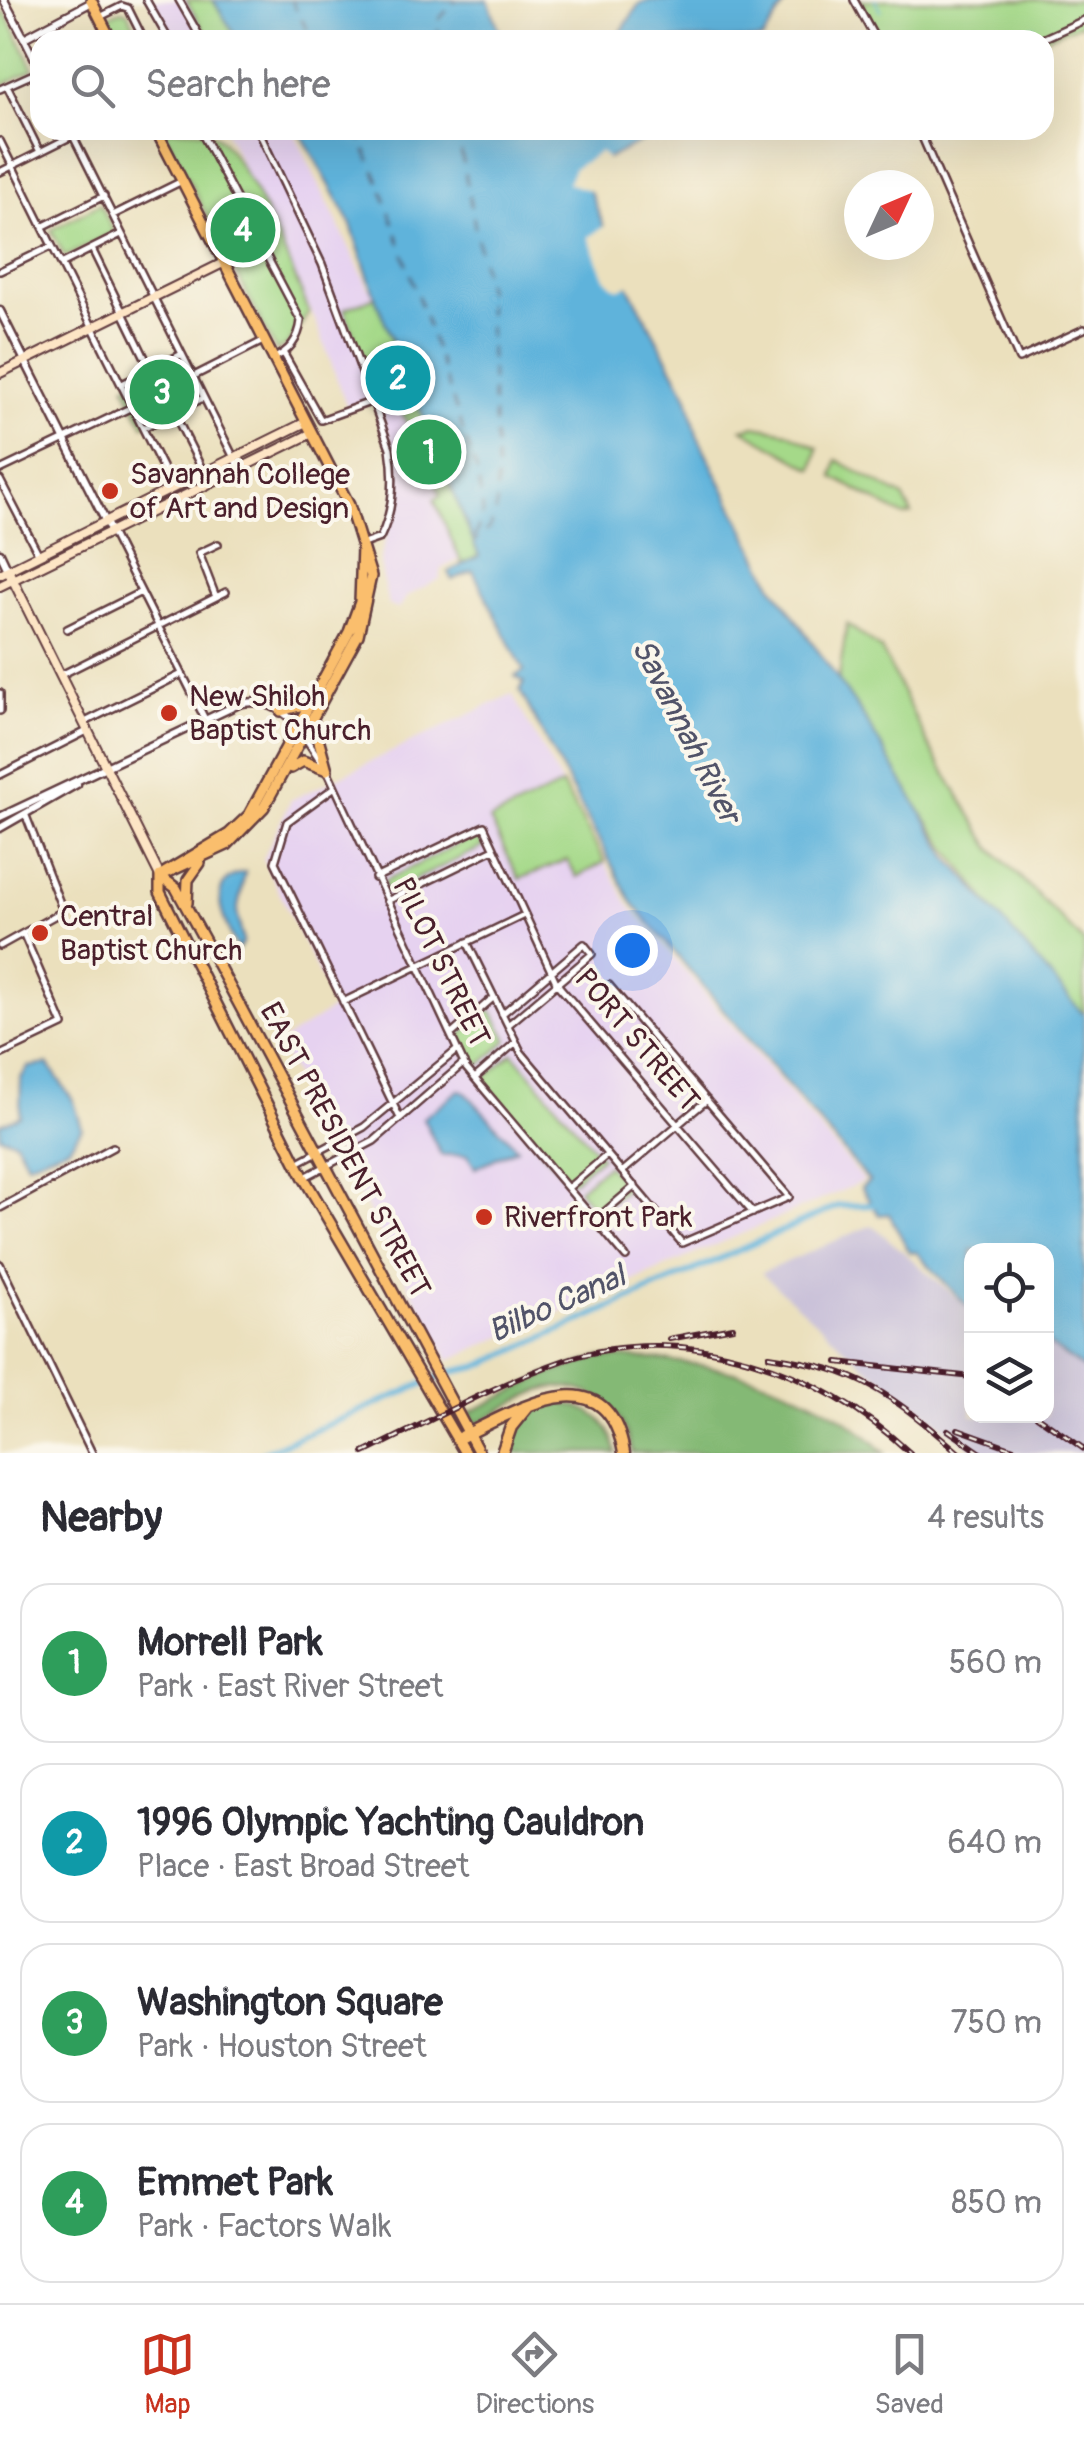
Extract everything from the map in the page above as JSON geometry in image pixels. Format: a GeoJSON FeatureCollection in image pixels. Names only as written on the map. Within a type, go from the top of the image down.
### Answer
{"type":"FeatureCollection","features":[{"type":"Feature","properties":{"kind":"highway"},"geometry":{"type":"LineString","coordinates":[[457,1439],[532,1402],[566,1396],[596,1405],[615,1424],[624,1453]]}},
{"type":"Feature","properties":{"kind":"highway"},"geometry":{"type":"LineString","coordinates":[[502,1453],[511,1427],[532,1402]]}},
{"type":"Feature","properties":{"kind":"main road"},"geometry":{"type":"LineString","coordinates":[[91,1],[106,30]]}},
{"type":"Feature","properties":{"kind":"main road"},"geometry":{"type":"LineString","coordinates":[[160,876],[229,834],[250,814],[314,717],[366,613],[371,564],[349,505],[161,140]]}},
{"type":"Feature","properties":{"kind":"main road"},"geometry":{"type":"LineString","coordinates":[[0,373],[223,263]]}},
{"type":"Feature","properties":{"kind":"main road"},"geometry":{"type":"LineString","coordinates":[[0,586],[112,532],[304,423]]}},
{"type":"Feature","properties":{"kind":"main road"},"geometry":{"type":"LineString","coordinates":[[237,463],[312,438]]}},
{"type":"Feature","properties":{"kind":"main road"},"geometry":{"type":"LineString","coordinates":[[4,572],[207,478]]}},
{"type":"Feature","properties":{"kind":"main road"},"geometry":{"type":"LineString","coordinates":[[264,807],[358,610],[362,544]]}},
{"type":"Feature","properties":{"kind":"main road","name":"EAST PRESIDENT STREET"},"geometry":{"type":"LineString","coordinates":[[4,572],[14,580],[87,726],[160,876],[160,892],[296,1164],[465,1453]]}},
{"type":"Feature","properties":{"kind":"main road"},"geometry":{"type":"LineString","coordinates":[[281,711],[311,703]]}},
{"type":"Feature","properties":{"kind":"main road"},"geometry":{"type":"LineString","coordinates":[[160,876],[202,861],[227,846],[264,807],[298,762],[327,770],[314,717]]}},
{"type":"Feature","properties":{"kind":"main road"},"geometry":{"type":"LineString","coordinates":[[187,909],[188,880],[202,861]]}},
{"type":"Feature","properties":{"kind":"main road","name":"EAST PRESIDENT STREET"},"geometry":{"type":"LineString","coordinates":[[160,876],[176,888],[479,1453]]}},
{"type":"Feature","properties":{"kind":"street"},"geometry":{"type":"LineString","coordinates":[[146,0],[163,30]]}},
{"type":"Feature","properties":{"kind":"street"},"geometry":{"type":"LineString","coordinates":[[179,0],[196,30]]}},
{"type":"Feature","properties":{"kind":"street"},"geometry":{"type":"LineString","coordinates":[[854,0],[870,30]]}},
{"type":"Feature","properties":{"kind":"street"},"geometry":{"type":"LineString","coordinates":[[38,30],[91,1]]}},
{"type":"Feature","properties":{"kind":"street"},"geometry":{"type":"LineString","coordinates":[[4,3],[30,50]]}},
{"type":"Feature","properties":{"kind":"street"},"geometry":{"type":"LineString","coordinates":[[100,17],[122,6],[128,8],[139,30]]}},
{"type":"Feature","properties":{"kind":"street"},"geometry":{"type":"LineString","coordinates":[[1054,34],[1084,20]]}},
{"type":"Feature","properties":{"kind":"street"},"geometry":{"type":"LineString","coordinates":[[24,38],[30,35]]}},
{"type":"Feature","properties":{"kind":"street"},"geometry":{"type":"LineString","coordinates":[[30,76],[4,88],[30,134]]}},
{"type":"Feature","properties":{"kind":"street"},"geometry":{"type":"LineString","coordinates":[[0,140],[174,490]]}},
{"type":"Feature","properties":{"kind":"street"},"geometry":{"type":"LineString","coordinates":[[33,140],[40,152]]}},
{"type":"Feature","properties":{"kind":"street"},"geometry":{"type":"LineString","coordinates":[[0,172],[60,140]]}},
{"type":"Feature","properties":{"kind":"street"},"geometry":{"type":"LineString","coordinates":[[75,140],[237,463]]}},
{"type":"Feature","properties":{"kind":"street"},"geometry":{"type":"LineString","coordinates":[[205,140],[300,322],[300,334],[284,354],[272,359]]}},
{"type":"Feature","properties":{"kind":"street"},"geometry":{"type":"LineString","coordinates":[[263,140],[313,241],[390,448],[392,490],[381,536],[362,544]]}},
{"type":"Feature","properties":{"kind":"street"},"geometry":{"type":"LineString","coordinates":[[923,140],[1019,359],[1084,329]]}},
{"type":"Feature","properties":{"kind":"street"},"geometry":{"type":"LineString","coordinates":[[113,215],[182,181]]}},
{"type":"Feature","properties":{"kind":"street"},"geometry":{"type":"LineString","coordinates":[[42,227],[104,196]]}},
{"type":"Feature","properties":{"kind":"street"},"geometry":{"type":"LineString","coordinates":[[61,264],[122,234]]}},
{"type":"Feature","properties":{"kind":"street"},"geometry":{"type":"LineString","coordinates":[[0,271],[52,246]]}},
{"type":"Feature","properties":{"kind":"street"},"geometry":{"type":"LineString","coordinates":[[92,249],[152,370]]}},
{"type":"Feature","properties":{"kind":"street"},"geometry":{"type":"LineString","coordinates":[[0,311],[206,722]]}},
{"type":"Feature","properties":{"kind":"street"},"geometry":{"type":"LineString","coordinates":[[194,376],[263,342]]}},
{"type":"Feature","properties":{"kind":"street"},"geometry":{"type":"LineString","coordinates":[[121,385],[182,354]]}},
{"type":"Feature","properties":{"kind":"street"},"geometry":{"type":"LineString","coordinates":[[284,354],[321,420],[373,400]]}},
{"type":"Feature","properties":{"kind":"street"},"geometry":{"type":"LineString","coordinates":[[143,428],[204,398]]}},
{"type":"Feature","properties":{"kind":"street"},"geometry":{"type":"LineString","coordinates":[[0,470],[132,407]]}},
{"type":"Feature","properties":{"kind":"street"},"geometry":{"type":"LineString","coordinates":[[174,413],[207,478]]}},
{"type":"Feature","properties":{"kind":"street"},"geometry":{"type":"LineString","coordinates":[[0,480],[38,555]]}},
{"type":"Feature","properties":{"kind":"street"},"geometry":{"type":"LineString","coordinates":[[216,597],[199,553],[218,544]]}},
{"type":"Feature","properties":{"kind":"street","name":"EAST PRESIDENT STREET"},"geometry":{"type":"LineString","coordinates":[[0,553],[4,572]]}},
{"type":"Feature","properties":{"kind":"street"},"geometry":{"type":"LineString","coordinates":[[68,629],[141,592]]}},
{"type":"Feature","properties":{"kind":"street"},"geometry":{"type":"LineString","coordinates":[[61,675],[226,592]]}},
{"type":"Feature","properties":{"kind":"street"},"geometry":{"type":"LineString","coordinates":[[0,775],[182,674]]}},
{"type":"Feature","properties":{"kind":"street"},"geometry":{"type":"LineString","coordinates":[[0,692],[0,710]]}},
{"type":"Feature","properties":{"kind":"street"},"geometry":{"type":"LineString","coordinates":[[0,817],[252,701],[281,711],[301,732]]}},
{"type":"Feature","properties":{"kind":"street","name":"PILOT STREET"},"geometry":{"type":"LineString","coordinates":[[301,732],[327,770],[464,1064],[626,1256]]}},
{"type":"Feature","properties":{"kind":"street"},"geometry":{"type":"LineString","coordinates":[[0,828],[81,781]]}},
{"type":"Feature","properties":{"kind":"street"},"geometry":{"type":"LineString","coordinates":[[335,788],[287,822],[275,862],[399,1116]]}},
{"type":"Feature","properties":{"kind":"street"},"geometry":{"type":"LineString","coordinates":[[0,946],[63,911],[26,816]]}},
{"type":"Feature","properties":{"kind":"street","name":"PORT STREET"},"geometry":{"type":"LineString","coordinates":[[375,878],[484,826],[557,984],[753,1213]]}},
{"type":"Feature","properties":{"kind":"street"},"geometry":{"type":"LineString","coordinates":[[387,901],[494,848]]}},
{"type":"Feature","properties":{"kind":"street"},"geometry":{"type":"LineString","coordinates":[[344,1002],[524,914]]}},
{"type":"Feature","properties":{"kind":"street"},"geometry":{"type":"LineString","coordinates":[[0,1055],[63,1025],[24,935]]}},
{"type":"Feature","properties":{"kind":"street"},"geometry":{"type":"LineString","coordinates":[[467,942],[516,1042],[682,1242],[789,1197],[609,985]]}},
{"type":"Feature","properties":{"kind":"street"},"geometry":{"type":"LineString","coordinates":[[502,1014],[584,944],[592,954],[508,1025]]}},
{"type":"Feature","properties":{"kind":"street"},"geometry":{"type":"LineString","coordinates":[[452,1033],[494,997]]}},
{"type":"Feature","properties":{"kind":"street"},"geometry":{"type":"LineString","coordinates":[[475,1078],[516,1042]]}},
{"type":"Feature","properties":{"kind":"street"},"geometry":{"type":"LineString","coordinates":[[296,1164],[357,1132],[457,1050]]}},
{"type":"Feature","properties":{"kind":"street"},"geometry":{"type":"LineString","coordinates":[[304,1178],[374,1141],[464,1064]]}},
{"type":"Feature","properties":{"kind":"street"},"geometry":{"type":"LineString","coordinates":[[622,1172],[706,1100]]}},
{"type":"Feature","properties":{"kind":"street"},"geometry":{"type":"LineString","coordinates":[[0,1208],[113,1147]]}},
{"type":"Feature","properties":{"kind":"street"},"geometry":{"type":"LineString","coordinates":[[568,1188],[607,1155]]}},
{"type":"Feature","properties":{"kind":"street"},"geometry":{"type":"LineString","coordinates":[[595,1220],[635,1186]]}},
{"type":"Feature","properties":{"kind":"street"},"geometry":{"type":"LineString","coordinates":[[0,1264],[92,1453]]}},
{"type":"Feature","properties":{"kind":"shaded area"},"geometry":{"type":"Polygon","coordinates":[[[149,0],[213,0],[232,30],[166,30],[149,0]]]}},
{"type":"Feature","properties":{"kind":"shaded area"},"geometry":{"type":"Polygon","coordinates":[[[230,140],[298,140],[373,297],[370,308],[471,554],[442,568],[440,579],[407,596],[399,609],[388,605],[380,562],[395,501],[397,461],[377,398],[348,410],[317,324],[230,140]]]}},
{"type":"Feature","properties":{"kind":"shaded area"},"geometry":{"type":"Polygon","coordinates":[[[512,694],[628,904],[864,1181],[449,1360],[278,1044],[335,1007],[263,859],[291,800],[512,694]]]}},
{"type":"Feature","properties":{"kind":"shaded area"},"geometry":{"type":"Polygon","coordinates":[[[872,1225],[964,1304],[964,1423],[1054,1423],[1054,1348],[1084,1370],[1084,1453],[978,1453],[865,1366],[761,1273],[872,1225]]]}},
{"type":"Feature","properties":{"kind":"green space"},"geometry":{"type":"Polygon","coordinates":[[[186,0],[213,0],[232,30],[203,30],[186,0]]]}},
{"type":"Feature","properties":{"kind":"green space"},"geometry":{"type":"Polygon","coordinates":[[[860,0],[1084,0],[1084,23],[1054,34],[1054,30],[876,30],[860,0]]]}},
{"type":"Feature","properties":{"kind":"green space"},"geometry":{"type":"Polygon","coordinates":[[[121,10],[128,12],[136,30],[109,30],[104,18],[121,10]]]}},
{"type":"Feature","properties":{"kind":"green space"},"geometry":{"type":"Polygon","coordinates":[[[5,12],[30,61],[30,71],[0,86],[0,15],[5,12]]]}},
{"type":"Feature","properties":{"kind":"green space"},"geometry":{"type":"Polygon","coordinates":[[[168,140],[220,140],[241,168],[269,219],[309,312],[288,345],[276,351],[168,140]]]}},
{"type":"Feature","properties":{"kind":"green space"},"geometry":{"type":"Polygon","coordinates":[[[100,204],[114,232],[65,257],[51,230],[100,204]]]}},
{"type":"Feature","properties":{"kind":"green space"},"geometry":{"type":"Polygon","coordinates":[[[375,297],[479,556],[462,564],[434,499],[441,495],[397,402],[382,409],[344,309],[375,297]]]}},
{"type":"Feature","properties":{"kind":"green space"},"geometry":{"type":"Polygon","coordinates":[[[180,359],[199,397],[144,425],[125,386],[180,359]]]}},
{"type":"Feature","properties":{"kind":"green space"},"geometry":{"type":"Polygon","coordinates":[[[755,426],[787,432],[818,448],[813,469],[742,429],[755,426]]]}},
{"type":"Feature","properties":{"kind":"green space"},"geometry":{"type":"Polygon","coordinates":[[[837,460],[903,497],[912,514],[904,516],[833,477],[837,460]]]}},
{"type":"Feature","properties":{"kind":"green space"},"geometry":{"type":"Polygon","coordinates":[[[847,624],[881,649],[931,750],[991,848],[1084,942],[1084,1016],[985,898],[837,689],[847,624]]]}},
{"type":"Feature","properties":{"kind":"green space"},"geometry":{"type":"Polygon","coordinates":[[[562,785],[605,862],[577,877],[567,860],[519,879],[490,820],[562,785]]]}},
{"type":"Feature","properties":{"kind":"green space"},"geometry":{"type":"Polygon","coordinates":[[[477,835],[483,847],[388,893],[384,881],[477,835]]]}},
{"type":"Feature","properties":{"kind":"green space"},"geometry":{"type":"Polygon","coordinates":[[[487,1012],[493,1012],[508,1040],[481,1065],[473,1065],[459,1036],[487,1012]]]}},
{"type":"Feature","properties":{"kind":"green space"},"geometry":{"type":"Polygon","coordinates":[[[513,1053],[601,1157],[574,1180],[569,1182],[482,1080],[513,1053]]]}},
{"type":"Feature","properties":{"kind":"green space"},"geometry":{"type":"Polygon","coordinates":[[[607,1165],[627,1188],[597,1213],[578,1189],[607,1165]]]}},
{"type":"Feature","properties":{"kind":"green space"},"geometry":{"type":"Polygon","coordinates":[[[599,1357],[675,1361],[752,1377],[823,1406],[856,1427],[885,1453],[632,1453],[628,1437],[612,1410],[587,1392],[573,1388],[540,1391],[476,1424],[469,1413],[546,1375],[599,1357]]]}},
{"type":"Feature","properties":{"kind":"green space"},"geometry":{"type":"Polygon","coordinates":[[[559,1403],[580,1407],[597,1417],[610,1432],[616,1453],[508,1453],[514,1434],[525,1420],[559,1403]]]}},
{"type":"Feature","properties":{"kind":"water"},"geometry":{"type":"Polygon","coordinates":[[[213,0],[488,0],[499,30],[232,30],[213,0]]]}},
{"type":"Feature","properties":{"kind":"water"},"geometry":{"type":"Polygon","coordinates":[[[651,0],[788,0],[768,30],[622,30],[639,4],[651,0]]]}},
{"type":"Feature","properties":{"kind":"water","name":"Savannah River"},"geometry":{"type":"Polygon","coordinates":[[[305,140],[644,140],[607,159],[600,158],[585,179],[624,277],[688,397],[697,435],[773,586],[862,714],[950,860],[1084,1015],[1084,1369],[1054,1348],[1054,1243],[964,1243],[964,1303],[916,1252],[910,1253],[889,1214],[879,1215],[861,1188],[869,1181],[631,901],[520,691],[524,682],[515,676],[524,671],[473,571],[452,580],[448,572],[479,556],[375,297],[350,222],[305,140]]]}},
{"type":"Feature","properties":{"kind":"water"},"geometry":{"type":"Polygon","coordinates":[[[245,872],[237,912],[243,942],[238,950],[223,916],[220,894],[224,884],[245,872]]]}},
{"type":"Feature","properties":{"kind":"water"},"geometry":{"type":"Polygon","coordinates":[[[48,1064],[74,1102],[82,1128],[69,1147],[27,1163],[15,1141],[0,1136],[0,1124],[20,1116],[21,1078],[28,1067],[48,1064]]]}},
{"type":"Feature","properties":{"kind":"water"},"geometry":{"type":"Polygon","coordinates":[[[459,1090],[517,1148],[475,1168],[468,1155],[441,1155],[423,1118],[459,1090]]]}},
{"type":"Feature","properties":{"kind":"pier"},"geometry":{"type":"Polygon","coordinates":[[[600,152],[607,159],[591,180],[594,192],[567,183],[574,168],[600,152]]]}},
{"type":"Feature","properties":{"kind":"pier"},"geometry":{"type":"Polygon","coordinates":[[[606,225],[633,284],[617,289],[605,278],[588,237],[606,225]]]}},
{"type":"Feature","properties":{"kind":"waterway"},"geometry":{"type":"LineString","coordinates":[[875,0],[881,11]]}},
{"type":"Feature","properties":{"kind":"waterway"},"geometry":{"type":"LineString","coordinates":[[1027,30],[1034,27]]}},
{"type":"Feature","properties":{"kind":"waterway","name":"Bilbo Canal"},"geometry":{"type":"LineString","coordinates":[[262,1453],[451,1372],[477,1367],[838,1206],[873,1205]]}},
{"type":"Feature","properties":{"kind":"ferry route"},"geometry":{"type":"LineString","coordinates":[[291,0],[308,30]]}},
{"type":"Feature","properties":{"kind":"ferry route"},"geometry":{"type":"LineString","coordinates":[[438,30],[436,23],[456,0]]}},
{"type":"Feature","properties":{"kind":"ferry route"},"geometry":{"type":"LineString","coordinates":[[361,140],[379,181],[478,475],[483,513],[473,543]]}},
{"type":"Feature","properties":{"kind":"ferry route"},"geometry":{"type":"LineString","coordinates":[[459,140],[486,286],[497,469],[496,512],[490,528],[474,542]]}},
{"type":"Feature","properties":{"kind":"railway"},"geometry":{"type":"LineString","coordinates":[[669,1339],[733,1327]]}},
{"type":"Feature","properties":{"kind":"railway"},"geometry":{"type":"LineString","coordinates":[[364,1453],[488,1392],[565,1360],[611,1349],[658,1346],[750,1360],[794,1377],[836,1398],[910,1453]]}},
{"type":"Feature","properties":{"kind":"railway"},"geometry":{"type":"LineString","coordinates":[[769,1356],[828,1368],[873,1388],[914,1415],[959,1453]]}},
{"type":"Feature","properties":{"kind":"railway"},"geometry":{"type":"LineString","coordinates":[[838,1362],[964,1376]]}},
{"type":"Feature","properties":{"kind":"railway"},"geometry":{"type":"LineString","coordinates":[[1047,1423],[1084,1449]]}},
{"type":"Feature","properties":{"kind":"railway"},"geometry":{"type":"LineString","coordinates":[[958,1429],[1025,1453]]}},
{"type":"Feature","properties":{"kind":"railway"},"geometry":{"type":"LineString","coordinates":[[948,1430],[981,1453]]}},
{"type":"Feature","properties":{"kind":"place","name":"Emmet Park"},"geometry":{"type":"Point","coordinates":[243,230]}},
{"type":"Feature","properties":{"kind":"place","name":"1996 Olympic Yachting Cauldron"},"geometry":{"type":"Point","coordinates":[398,378]}},
{"type":"Feature","properties":{"kind":"place","name":"Washington Square"},"geometry":{"type":"Point","coordinates":[162,392]}},
{"type":"Feature","properties":{"kind":"place","name":"Morrell Park"},"geometry":{"type":"Point","coordinates":[429,452]}},
{"type":"Feature","properties":{"kind":"place","name":"Savannah College of Art and Design"},"geometry":{"type":"Point","coordinates":[110,491]}},
{"type":"Feature","properties":{"kind":"place","name":"New Shiloh Baptist Church"},"geometry":{"type":"Point","coordinates":[169,713]}},
{"type":"Feature","properties":{"kind":"place","name":"Central Baptist Church"},"geometry":{"type":"Point","coordinates":[40,933]}},
{"type":"Feature","properties":{"kind":"place","name":"Riverfront Park"},"geometry":{"type":"Point","coordinates":[484,1217]}}]}
